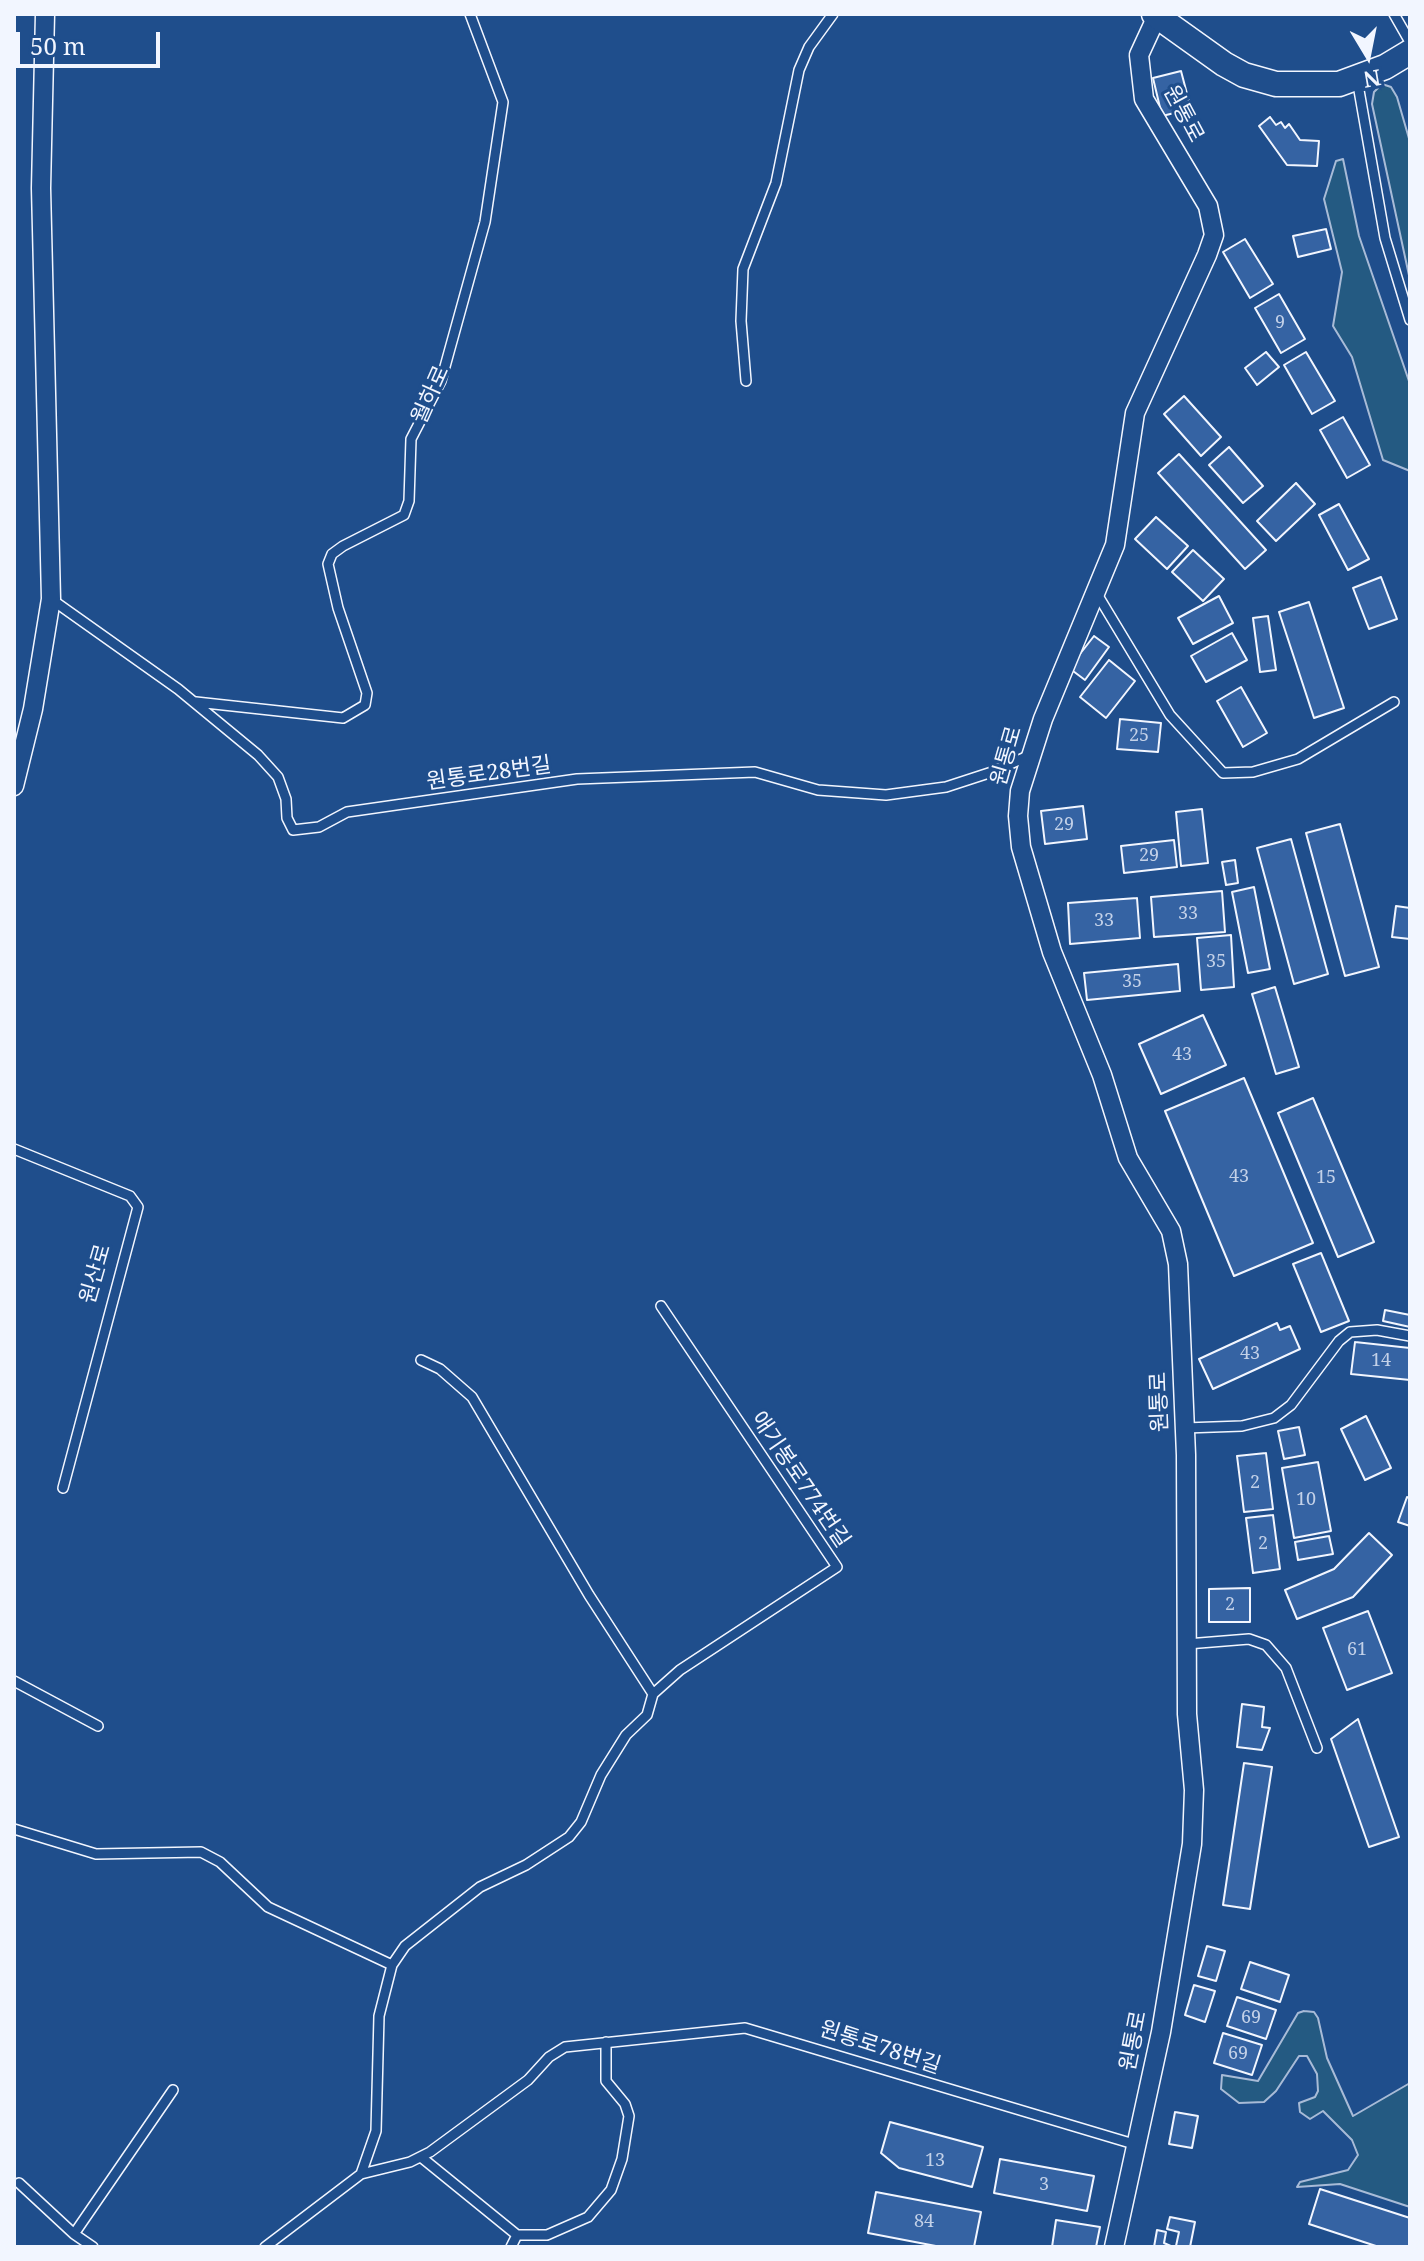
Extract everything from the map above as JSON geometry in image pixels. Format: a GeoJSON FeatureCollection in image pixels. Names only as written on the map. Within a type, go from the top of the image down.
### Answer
{"type":"FeatureCollection","features":[{"type":"Feature","properties":{"kind":"street"},"geometry":{"type":"LineString","coordinates":[[14,786],[33,709],[51,599],[41,202],[45,14]]}},
{"type":"Feature","properties":{"kind":"street"},"geometry":{"type":"LineString","coordinates":[[1156,15],[1224,64],[1258,79],[1299,86],[1357,79],[1410,52]]}},
{"type":"Feature","properties":{"kind":"street","name":"원통로"},"geometry":{"type":"LineString","coordinates":[[1114,2247],[1185,1904],[1192,1844],[1194,1790],[1188,1747],[1185,1428],[1176,1249],[1163,1215],[1128,1158],[1102,1075],[1036,903],[1021,847],[1018,816],[1030,755],[1061,671],[1097,594],[1115,545],[1135,413],[1214,235],[1208,206],[1144,99],[1139,55],[1156,15]]}},
{"type":"Feature","properties":{"kind":"lane","name":"월하로"},"geometry":{"type":"LineString","coordinates":[[194,702],[251,705],[343,718],[365,705],[367,693],[338,608],[328,564],[332,554],[343,546],[404,515],[409,501],[411,439],[441,381],[485,222],[503,102],[470,14]]}},
{"type":"Feature","properties":{"kind":"lane"},"geometry":{"type":"LineString","coordinates":[[746,381],[741,321],[743,269],[776,183],[799,70],[809,47],[833,14]]}},
{"type":"Feature","properties":{"kind":"lane"},"geometry":{"type":"LineString","coordinates":[[1394,14],[1410,42]]}},
{"type":"Feature","properties":{"kind":"lane"},"geometry":{"type":"LineString","coordinates":[[1357,79],[1385,238],[1410,320]]}},
{"type":"Feature","properties":{"kind":"lane"},"geometry":{"type":"LineString","coordinates":[[1097,594],[1170,715],[1223,773],[1253,772],[1298,759],[1394,702]]}},
{"type":"Feature","properties":{"kind":"lane","name":"원통로28번길"},"geometry":{"type":"LineString","coordinates":[[51,599],[194,702],[258,755],[278,777],[286,799],[287,818],[293,830],[319,827],[347,812],[577,779],[755,772],[818,790],[886,795],[946,787],[995,771],[1030,755]]}},
{"type":"Feature","properties":{"kind":"lane","name":"원산로"},"geometry":{"type":"LineString","coordinates":[[14,1149],[130,1196],[138,1207],[63,1488]]}},
{"type":"Feature","properties":{"kind":"lane","name":"애기봉로774번길"},"geometry":{"type":"LineString","coordinates":[[361,2174],[376,2131],[379,2016],[392,1965],[405,1946],[480,1887],[526,1865],[569,1837],[581,1822],[601,1775],[626,1735],[647,1715],[653,1694],[680,1670],[805,1592],[837,1567],[661,1306]]}},
{"type":"Feature","properties":{"kind":"lane"},"geometry":{"type":"LineString","coordinates":[[1185,1428],[1242,1426],[1274,1418],[1291,1405],[1339,1341],[1350,1332],[1377,1330],[1410,1336]]}},
{"type":"Feature","properties":{"kind":"lane"},"geometry":{"type":"LineString","coordinates":[[421,1360],[440,1369],[472,1397],[573,1569],[653,1694]]}},
{"type":"Feature","properties":{"kind":"lane"},"geometry":{"type":"LineString","coordinates":[[1187,1644],[1249,1639],[1266,1645],[1286,1668],[1317,1748]]}},
{"type":"Feature","properties":{"kind":"lane"},"geometry":{"type":"LineString","coordinates":[[14,1681],[98,1726]]}},
{"type":"Feature","properties":{"kind":"lane"},"geometry":{"type":"LineString","coordinates":[[14,1829],[96,1854],[201,1852],[220,1862],[268,1907],[392,1965]]}},
{"type":"Feature","properties":{"kind":"lane","name":"원통로78번길"},"geometry":{"type":"LineString","coordinates":[[421,2157],[469,2125],[565,2047],[710,2029],[763,2031],[1001,2107],[1137,2145]]}},
{"type":"Feature","properties":{"kind":"lane"},"geometry":{"type":"LineString","coordinates":[[265,2247],[361,2174],[421,2157],[517,2235],[547,2235],[588,2217],[611,2190],[622,2159],[629,2116],[625,2104],[606,2081],[606,2042]]}},
{"type":"Feature","properties":{"kind":"lane"},"geometry":{"type":"LineString","coordinates":[[74,2234],[173,2090]]}},
{"type":"Feature","properties":{"kind":"lane"},"geometry":{"type":"LineString","coordinates":[[19,2183],[74,2234],[93,2247]]}},
{"type":"Feature","properties":{"kind":"lane"},"geometry":{"type":"LineString","coordinates":[[511,2247],[517,2235]]}},
{"type":"Feature","properties":{"kind":"shaded area"},"geometry":{"type":"Polygon","coordinates":[[[1382,84],[1391,87],[1397,97],[1410,142],[1410,280],[1372,104],[1374,92],[1382,84]]]}},
{"type":"Feature","properties":{"kind":"shaded area"},"geometry":{"type":"Polygon","coordinates":[[[1343,159],[1359,236],[1410,384],[1410,471],[1383,460],[1352,357],[1333,326],[1342,272],[1324,199],[1336,161],[1343,159]]]}},
{"type":"Feature","properties":{"kind":"shaded area"},"geometry":{"type":"Polygon","coordinates":[[[1314,2012],[1318,2018],[1327,2058],[1353,2116],[1410,2083],[1410,2207],[1340,2184],[1297,2187],[1300,2182],[1348,2170],[1358,2155],[1352,2140],[1323,2111],[1310,2119],[1300,2112],[1299,2103],[1315,2097],[1318,2091],[1317,2074],[1307,2056],[1299,2056],[1276,2091],[1264,2102],[1239,2103],[1221,2089],[1222,2075],[1258,2081],[1298,2013],[1314,2012]]]}},
{"type":"Feature","properties":{"kind":"building"},"geometry":{"type":"Polygon","coordinates":[[[1181,71],[1191,109],[1162,116],[1153,78],[1181,71]]]}},
{"type":"Feature","properties":{"kind":"building"},"geometry":{"type":"Polygon","coordinates":[[[1270,117],[1276,125],[1281,122],[1285,128],[1289,124],[1300,140],[1319,141],[1317,166],[1287,165],[1259,126],[1270,117]]]}},
{"type":"Feature","properties":{"kind":"building"},"geometry":{"type":"Polygon","coordinates":[[[1326,229],[1331,249],[1298,257],[1293,236],[1326,229]]]}},
{"type":"Feature","properties":{"kind":"building"},"geometry":{"type":"Polygon","coordinates":[[[1245,239],[1273,284],[1250,298],[1223,252],[1245,239]]]}},
{"type":"Feature","properties":{"kind":"building"},"geometry":{"type":"Polygon","coordinates":[[[1279,294],[1305,339],[1281,353],[1255,308],[1279,294]]]}},
{"type":"Feature","properties":{"kind":"building"},"geometry":{"type":"Polygon","coordinates":[[[1266,352],[1279,367],[1257,385],[1245,368],[1266,352]]]}},
{"type":"Feature","properties":{"kind":"building"},"geometry":{"type":"Polygon","coordinates":[[[1306,352],[1335,401],[1312,414],[1284,365],[1306,352]]]}},
{"type":"Feature","properties":{"kind":"building"},"geometry":{"type":"Polygon","coordinates":[[[1184,396],[1221,437],[1201,456],[1164,414],[1184,396]]]}},
{"type":"Feature","properties":{"kind":"building"},"geometry":{"type":"Polygon","coordinates":[[[1343,417],[1370,465],[1347,478],[1320,430],[1343,417]]]}},
{"type":"Feature","properties":{"kind":"building"},"geometry":{"type":"Polygon","coordinates":[[[1229,447],[1263,486],[1243,503],[1209,465],[1229,447]]]}},
{"type":"Feature","properties":{"kind":"building"},"geometry":{"type":"Polygon","coordinates":[[[1179,454],[1266,550],[1245,569],[1158,473],[1179,454]]]}},
{"type":"Feature","properties":{"kind":"building"},"geometry":{"type":"Polygon","coordinates":[[[1296,483],[1315,504],[1276,541],[1257,521],[1296,483]]]}},
{"type":"Feature","properties":{"kind":"building"},"geometry":{"type":"Polygon","coordinates":[[[1339,504],[1369,559],[1348,570],[1319,515],[1339,504]]]}},
{"type":"Feature","properties":{"kind":"building"},"geometry":{"type":"Polygon","coordinates":[[[1156,517],[1188,546],[1167,569],[1135,539],[1156,517]]]}},
{"type":"Feature","properties":{"kind":"building"},"geometry":{"type":"Polygon","coordinates":[[[1193,550],[1224,579],[1203,601],[1172,572],[1193,550]]]}},
{"type":"Feature","properties":{"kind":"building"},"geometry":{"type":"Polygon","coordinates":[[[1381,577],[1397,619],[1369,629],[1353,588],[1381,577]]]}},
{"type":"Feature","properties":{"kind":"building"},"geometry":{"type":"Polygon","coordinates":[[[1219,596],[1233,623],[1193,644],[1178,618],[1219,596]]]}},
{"type":"Feature","properties":{"kind":"building"},"geometry":{"type":"Polygon","coordinates":[[[1309,602],[1344,708],[1314,718],[1279,612],[1309,602]]]}},
{"type":"Feature","properties":{"kind":"building"},"geometry":{"type":"Polygon","coordinates":[[[1268,616],[1276,670],[1260,672],[1253,618],[1268,616]]]}},
{"type":"Feature","properties":{"kind":"building"},"geometry":{"type":"Polygon","coordinates":[[[1232,633],[1247,660],[1206,682],[1191,656],[1232,633]]]}},
{"type":"Feature","properties":{"kind":"building"},"geometry":{"type":"Polygon","coordinates":[[[1094,636],[1109,647],[1085,680],[1069,668],[1094,636]]]}},
{"type":"Feature","properties":{"kind":"building"},"geometry":{"type":"Polygon","coordinates":[[[1109,660],[1135,681],[1106,718],[1080,697],[1109,660]]]}},
{"type":"Feature","properties":{"kind":"building"},"geometry":{"type":"Polygon","coordinates":[[[1241,687],[1267,733],[1243,747],[1217,701],[1241,687]]]}},
{"type":"Feature","properties":{"kind":"building"},"geometry":{"type":"Polygon","coordinates":[[[1120,719],[1161,723],[1158,752],[1117,749],[1120,719]]]}},
{"type":"Feature","properties":{"kind":"building"},"geometry":{"type":"Polygon","coordinates":[[[1083,806],[1087,839],[1045,844],[1041,811],[1083,806]]]}},
{"type":"Feature","properties":{"kind":"building"},"geometry":{"type":"Polygon","coordinates":[[[1202,809],[1208,863],[1181,866],[1176,812],[1202,809]]]}},
{"type":"Feature","properties":{"kind":"building"},"geometry":{"type":"Polygon","coordinates":[[[1340,824],[1379,967],[1345,976],[1306,833],[1340,824]]]}},
{"type":"Feature","properties":{"kind":"building"},"geometry":{"type":"Polygon","coordinates":[[[1291,839],[1328,974],[1294,984],[1257,848],[1291,839]]]}},
{"type":"Feature","properties":{"kind":"building"},"geometry":{"type":"Polygon","coordinates":[[[1174,840],[1177,867],[1124,873],[1121,846],[1174,840]]]}},
{"type":"Feature","properties":{"kind":"building"},"geometry":{"type":"Polygon","coordinates":[[[1235,860],[1238,883],[1226,885],[1222,862],[1235,860]]]}},
{"type":"Feature","properties":{"kind":"building"},"geometry":{"type":"Polygon","coordinates":[[[1254,887],[1270,969],[1248,973],[1232,892],[1254,887]]]}},
{"type":"Feature","properties":{"kind":"building"},"geometry":{"type":"Polygon","coordinates":[[[1222,891],[1225,932],[1154,937],[1151,897],[1222,891]]]}},
{"type":"Feature","properties":{"kind":"building"},"geometry":{"type":"Polygon","coordinates":[[[1137,898],[1140,938],[1070,944],[1068,903],[1137,898]]]}},
{"type":"Feature","properties":{"kind":"building"},"geometry":{"type":"Polygon","coordinates":[[[1396,906],[1410,908],[1410,939],[1392,937],[1396,906]]]}},
{"type":"Feature","properties":{"kind":"building"},"geometry":{"type":"Polygon","coordinates":[[[1231,935],[1234,987],[1201,990],[1197,938],[1231,935]]]}},
{"type":"Feature","properties":{"kind":"building"},"geometry":{"type":"Polygon","coordinates":[[[1178,964],[1180,991],[1087,1000],[1084,973],[1178,964]]]}},
{"type":"Feature","properties":{"kind":"building"},"geometry":{"type":"Polygon","coordinates":[[[1275,987],[1299,1067],[1276,1074],[1252,994],[1275,987]]]}},
{"type":"Feature","properties":{"kind":"building"},"geometry":{"type":"Polygon","coordinates":[[[1203,1015],[1226,1065],[1161,1094],[1139,1044],[1203,1015]]]}},
{"type":"Feature","properties":{"kind":"building"},"geometry":{"type":"Polygon","coordinates":[[[1244,1078],[1313,1243],[1234,1276],[1165,1111],[1244,1078]]]}},
{"type":"Feature","properties":{"kind":"building"},"geometry":{"type":"Polygon","coordinates":[[[1313,1098],[1374,1242],[1338,1257],[1278,1113],[1313,1098]]]}},
{"type":"Feature","properties":{"kind":"building"},"geometry":{"type":"Polygon","coordinates":[[[1321,1253],[1349,1321],[1321,1332],[1293,1264],[1321,1253]]]}},
{"type":"Feature","properties":{"kind":"building"},"geometry":{"type":"Polygon","coordinates":[[[1385,1310],[1410,1315],[1410,1327],[1383,1321],[1385,1310]]]}},
{"type":"Feature","properties":{"kind":"building"},"geometry":{"type":"Polygon","coordinates":[[[1277,1323],[1280,1330],[1290,1326],[1300,1349],[1213,1389],[1199,1359],[1277,1323]]]}},
{"type":"Feature","properties":{"kind":"building"},"geometry":{"type":"Polygon","coordinates":[[[1355,1342],[1410,1348],[1410,1380],[1351,1374],[1355,1342]]]}},
{"type":"Feature","properties":{"kind":"building"},"geometry":{"type":"Polygon","coordinates":[[[1366,1416],[1391,1468],[1365,1480],[1341,1429],[1366,1416]]]}},
{"type":"Feature","properties":{"kind":"building"},"geometry":{"type":"Polygon","coordinates":[[[1299,1427],[1305,1455],[1284,1459],[1278,1431],[1299,1427]]]}},
{"type":"Feature","properties":{"kind":"building"},"geometry":{"type":"Polygon","coordinates":[[[1266,1453],[1273,1509],[1244,1512],[1237,1456],[1266,1453]]]}},
{"type":"Feature","properties":{"kind":"building"},"geometry":{"type":"Polygon","coordinates":[[[1318,1462],[1331,1531],[1294,1538],[1282,1468],[1318,1462]]]}},
{"type":"Feature","properties":{"kind":"building"},"geometry":{"type":"Polygon","coordinates":[[[1407,1497],[1410,1498],[1410,1526],[1398,1522],[1407,1497]]]}},
{"type":"Feature","properties":{"kind":"building"},"geometry":{"type":"Polygon","coordinates":[[[1273,1515],[1280,1569],[1253,1573],[1246,1518],[1273,1515]]]}},
{"type":"Feature","properties":{"kind":"building"},"geometry":{"type":"Polygon","coordinates":[[[1369,1533],[1392,1555],[1353,1597],[1297,1619],[1285,1590],[1334,1569],[1369,1533]]]}},
{"type":"Feature","properties":{"kind":"building"},"geometry":{"type":"Polygon","coordinates":[[[1329,1536],[1333,1554],[1298,1560],[1295,1542],[1329,1536]]]}},
{"type":"Feature","properties":{"kind":"building"},"geometry":{"type":"Polygon","coordinates":[[[1250,1588],[1250,1622],[1209,1622],[1209,1589],[1250,1588]]]}},
{"type":"Feature","properties":{"kind":"building"},"geometry":{"type":"Polygon","coordinates":[[[1368,1611],[1392,1673],[1347,1690],[1323,1628],[1368,1611]]]}},
{"type":"Feature","properties":{"kind":"building"},"geometry":{"type":"Polygon","coordinates":[[[1242,1704],[1264,1707],[1262,1727],[1270,1728],[1262,1750],[1237,1747],[1242,1704]]]}},
{"type":"Feature","properties":{"kind":"building"},"geometry":{"type":"Polygon","coordinates":[[[1358,1719],[1399,1837],[1369,1847],[1331,1739],[1358,1719]]]}},
{"type":"Feature","properties":{"kind":"building"},"geometry":{"type":"Polygon","coordinates":[[[1244,1763],[1272,1767],[1250,1909],[1223,1905],[1244,1763]]]}},
{"type":"Feature","properties":{"kind":"building"},"geometry":{"type":"Polygon","coordinates":[[[1207,1946],[1225,1951],[1216,1981],[1198,1976],[1207,1946]]]}},
{"type":"Feature","properties":{"kind":"building"},"geometry":{"type":"Polygon","coordinates":[[[1250,1962],[1289,1975],[1280,2002],[1241,1989],[1250,1962]]]}},
{"type":"Feature","properties":{"kind":"building"},"geometry":{"type":"Polygon","coordinates":[[[1194,1985],[1215,1991],[1205,2022],[1185,2015],[1194,1985]]]}},
{"type":"Feature","properties":{"kind":"building"},"geometry":{"type":"Polygon","coordinates":[[[1237,1997],[1276,2010],[1266,2039],[1227,2026],[1237,1997]]]}},
{"type":"Feature","properties":{"kind":"building"},"geometry":{"type":"Polygon","coordinates":[[[1223,2033],[1262,2045],[1252,2075],[1214,2063],[1223,2033]]]}},
{"type":"Feature","properties":{"kind":"building"},"geometry":{"type":"Polygon","coordinates":[[[1175,2112],[1198,2116],[1192,2148],[1169,2144],[1175,2112]]]}},
{"type":"Feature","properties":{"kind":"building"},"geometry":{"type":"Polygon","coordinates":[[[890,2122],[983,2147],[972,2187],[899,2168],[881,2153],[890,2122]]]}},
{"type":"Feature","properties":{"kind":"building"},"geometry":{"type":"Polygon","coordinates":[[[1000,2159],[1094,2176],[1087,2211],[994,2193],[1000,2159]]]}},
{"type":"Feature","properties":{"kind":"building"},"geometry":{"type":"Polygon","coordinates":[[[1320,2189],[1410,2218],[1410,2247],[1379,2247],[1309,2224],[1320,2189]]]}},
{"type":"Feature","properties":{"kind":"building"},"geometry":{"type":"Polygon","coordinates":[[[876,2192],[981,2212],[974,2247],[941,2247],[868,2233],[876,2192]]]}},
{"type":"Feature","properties":{"kind":"building"},"geometry":{"type":"Polygon","coordinates":[[[1170,2217],[1195,2222],[1190,2247],[1176,2246],[1179,2232],[1167,2229],[1170,2217]]]}},
{"type":"Feature","properties":{"kind":"building"},"geometry":{"type":"Polygon","coordinates":[[[1056,2220],[1100,2227],[1096,2247],[1052,2247],[1056,2220]]]}},
{"type":"Feature","properties":{"kind":"building"},"geometry":{"type":"Polygon","coordinates":[[[1157,2230],[1166,2232],[1164,2243],[1173,2247],[1154,2247],[1157,2230]]]}}]}
